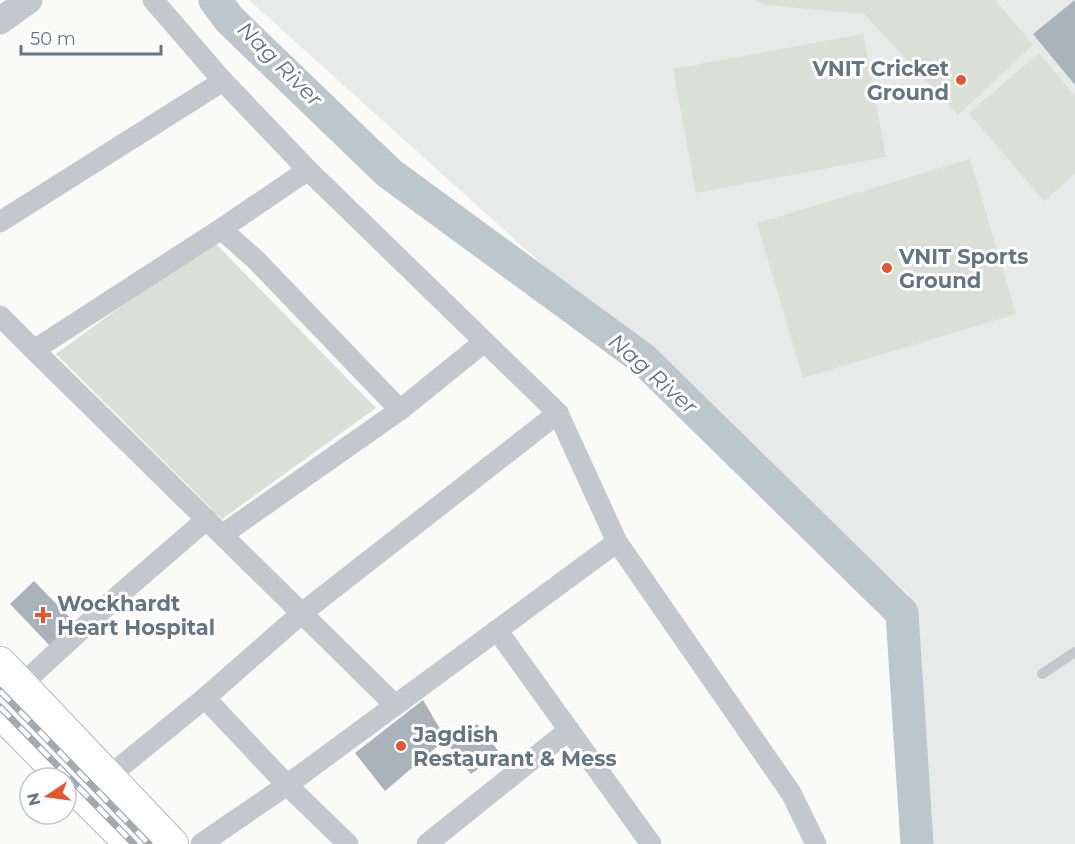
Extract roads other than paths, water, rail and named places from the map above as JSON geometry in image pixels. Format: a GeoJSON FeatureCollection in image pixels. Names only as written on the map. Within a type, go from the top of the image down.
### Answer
{"type":"FeatureCollection","features":[{"type":"Feature","properties":{"kind":"main road"},"geometry":{"type":"LineString","coordinates":[[10,674],[172,844]]}},
{"type":"Feature","properties":{"kind":"main road"},"geometry":{"type":"LineString","coordinates":[[0,712],[54,766]]}},
{"type":"Feature","properties":{"kind":"main road"},"geometry":{"type":"LineString","coordinates":[[78,790],[131,844]]}},
{"type":"Feature","properties":{"kind":"street"},"geometry":{"type":"LineString","coordinates":[[0,21],[29,0]]}},
{"type":"Feature","properties":{"kind":"street"},"geometry":{"type":"LineString","coordinates":[[153,0],[223,81],[308,170],[558,413],[617,542],[791,794],[816,844]]}},
{"type":"Feature","properties":{"kind":"street"},"geometry":{"type":"LineString","coordinates":[[0,222],[223,81]]}},
{"type":"Feature","properties":{"kind":"street"},"geometry":{"type":"LineString","coordinates":[[34,350],[308,170]]}},
{"type":"Feature","properties":{"kind":"street"},"geometry":{"type":"LineString","coordinates":[[221,229],[256,260],[400,410]]}},
{"type":"Feature","properties":{"kind":"street"},"geometry":{"type":"LineString","coordinates":[[0,316],[395,705]]}},
{"type":"Feature","properties":{"kind":"street"},"geometry":{"type":"LineString","coordinates":[[222,535],[400,410],[484,342]]}},
{"type":"Feature","properties":{"kind":"street"},"geometry":{"type":"LineString","coordinates":[[108,777],[205,698],[302,613],[558,413]]}},
{"type":"Feature","properties":{"kind":"street"},"geometry":{"type":"LineString","coordinates":[[10,674],[119,595],[207,519]]}},
{"type":"Feature","properties":{"kind":"street"},"geometry":{"type":"LineString","coordinates":[[201,844],[287,785],[617,542]]}},
{"type":"Feature","properties":{"kind":"street"},"geometry":{"type":"LineString","coordinates":[[497,630],[651,844]]}},
{"type":"Feature","properties":{"kind":"street"},"geometry":{"type":"LineString","coordinates":[[205,698],[287,785],[348,844]]}},
{"type":"Feature","properties":{"kind":"street"},"geometry":{"type":"LineString","coordinates":[[427,844],[569,730]]}},
{"type":"Feature","properties":{"kind":"lane"},"geometry":{"type":"LineString","coordinates":[[1042,674],[1075,652]]}},
{"type":"Feature","properties":{"kind":"waterway","name":"Nag River"},"geometry":{"type":"LineString","coordinates":[[215,0],[229,19],[389,173],[643,359],[902,613],[917,844]]}},
{"type":"Feature","properties":{"kind":"railway"},"geometry":{"type":"LineString","coordinates":[[0,691],[149,844]]}},
{"type":"Feature","properties":{"kind":"railway"},"geometry":{"type":"LineString","coordinates":[[0,707],[134,844]]}},
{"type":"Feature","properties":{"kind":"place","name":"VNIT Cricket Ground"},"geometry":{"type":"Point","coordinates":[961,80]}},
{"type":"Feature","properties":{"kind":"place","name":"VNIT Sports Ground"},"geometry":{"type":"Point","coordinates":[887,268]}},
{"type":"Feature","properties":{"kind":"place","name":"Wockhardt Heart Hospital"},"geometry":{"type":"Point","coordinates":[43,615]}},
{"type":"Feature","properties":{"kind":"place","name":"Jagdish Restaurant & Mess"},"geometry":{"type":"Point","coordinates":[401,746]}}]}
